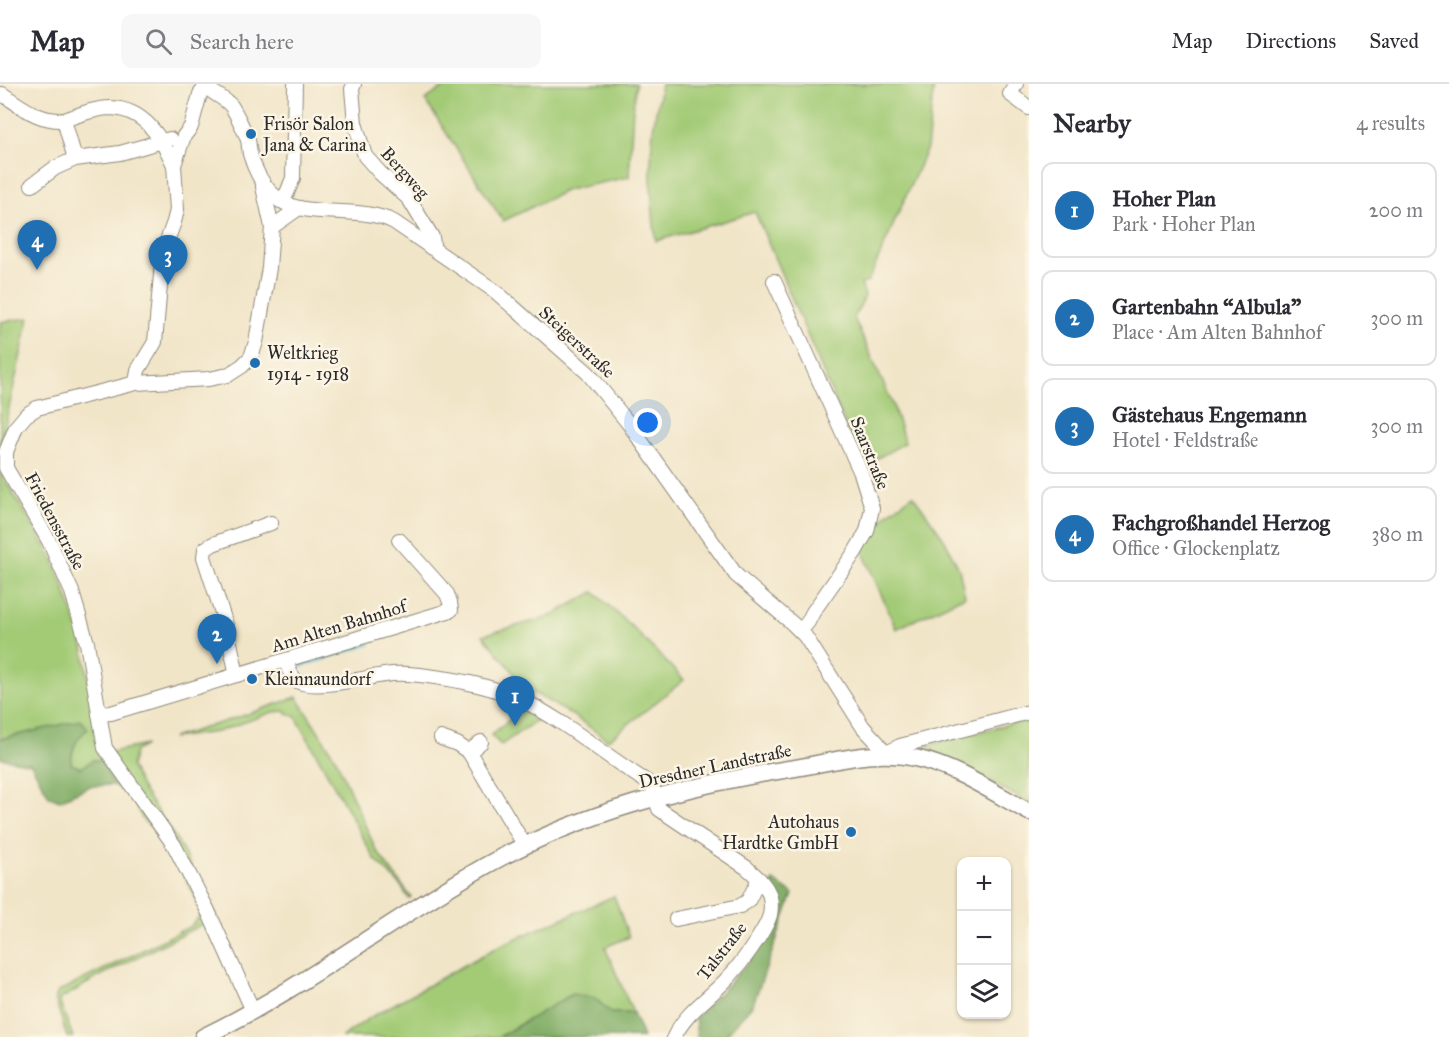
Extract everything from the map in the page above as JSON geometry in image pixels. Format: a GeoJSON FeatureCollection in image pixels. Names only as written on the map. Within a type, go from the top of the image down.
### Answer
{"type":"FeatureCollection","features":[{"type":"Feature","properties":{"kind":"street"},"geometry":{"type":"LineString","coordinates":[[280,201],[287,193],[293,178],[295,84]]}},
{"type":"Feature","properties":{"kind":"street","name":"Bergweg"},"geometry":{"type":"LineString","coordinates":[[354,84],[352,89],[355,123],[365,156],[409,200],[432,237],[433,244],[430,246]]}},
{"type":"Feature","properties":{"kind":"street"},"geometry":{"type":"LineString","coordinates":[[1016,84],[1010,94],[1029,108]]}},
{"type":"Feature","properties":{"kind":"street"},"geometry":{"type":"LineString","coordinates":[[174,165],[184,136],[191,127],[200,94],[205,85]]}},
{"type":"Feature","properties":{"kind":"street","name":"Steigerstraße"},"geometry":{"type":"LineString","coordinates":[[205,85],[231,105],[249,142],[250,154],[262,183],[270,194],[280,201],[299,208],[382,216],[402,227],[495,291],[588,373],[629,424],[736,575],[800,631],[812,645],[863,727],[885,754]]}},
{"type":"Feature","properties":{"kind":"street"},"geometry":{"type":"LineString","coordinates":[[2,94],[40,117],[51,120],[64,120],[111,108],[126,111],[144,119],[163,141],[174,165],[177,210],[163,252],[155,342],[138,370],[136,383]]}},
{"type":"Feature","properties":{"kind":"street"},"geometry":{"type":"LineString","coordinates":[[64,120],[75,159]]}},
{"type":"Feature","properties":{"kind":"street"},"geometry":{"type":"LineString","coordinates":[[32,185],[54,168],[75,159],[120,153],[184,136]]}},
{"type":"Feature","properties":{"kind":"street","name":"Friedensstraße"},"geometry":{"type":"LineString","coordinates":[[253,1011],[174,845],[105,748],[87,643],[72,592],[49,541],[6,468],[6,452],[16,427],[26,415],[37,408],[136,383],[209,380],[228,375],[251,357],[258,332],[269,268],[272,227],[262,183]]}},
{"type":"Feature","properties":{"kind":"street"},"geometry":{"type":"LineString","coordinates":[[272,227],[299,208]]}},
{"type":"Feature","properties":{"kind":"street","name":"Saarstraße"},"geometry":{"type":"LineString","coordinates":[[774,281],[861,473],[872,508],[867,531],[855,552],[800,631]]}},
{"type":"Feature","properties":{"kind":"street"},"geometry":{"type":"LineString","coordinates":[[237,675],[224,618],[204,557],[205,549],[271,523]]}},
{"type":"Feature","properties":{"kind":"street","name":"Am Alten Bahnhof"},"geometry":{"type":"LineString","coordinates":[[99,714],[111,713],[451,610],[447,594],[399,540]]}},
{"type":"Feature","properties":{"kind":"street","name":"Talstraße"},"geometry":{"type":"LineString","coordinates":[[286,661],[293,677],[307,684],[321,685],[395,674],[458,680],[523,701],[592,744],[653,791],[659,809],[747,868],[759,879],[770,897],[770,916],[740,963],[727,979],[695,1008],[674,1037]]}},
{"type":"Feature","properties":{"kind":"street"},"geometry":{"type":"LineString","coordinates":[[885,754],[900,746],[1029,712]]}},
{"type":"Feature","properties":{"kind":"street"},"geometry":{"type":"LineString","coordinates":[[441,738],[469,752],[525,846]]}},
{"type":"Feature","properties":{"kind":"street"},"geometry":{"type":"LineString","coordinates":[[469,752],[481,742]]}},
{"type":"Feature","properties":{"kind":"street","name":"Dresdner Landstraße"},"geometry":{"type":"LineString","coordinates":[[203,1037],[253,1011],[460,882],[525,846],[653,791],[885,754],[912,757],[939,764],[1029,812]]}},
{"type":"Feature","properties":{"kind":"street","name":"Talstraße"},"geometry":{"type":"LineString","coordinates":[[676,919],[740,906],[748,901],[759,879]]}},
{"type":"Feature","properties":{"kind":"green space"},"geometry":{"type":"Polygon","coordinates":[[[449,84],[636,84],[629,177],[567,190],[503,221],[425,100],[449,84]]]}},
{"type":"Feature","properties":{"kind":"green space"},"geometry":{"type":"Polygon","coordinates":[[[661,84],[934,84],[927,148],[868,282],[861,284],[865,296],[854,318],[893,405],[905,443],[863,466],[755,212],[656,241],[651,157],[661,84]]]}},
{"type":"Feature","properties":{"kind":"green space"},"geometry":{"type":"Polygon","coordinates":[[[29,318],[0,448],[0,322],[29,318]]]}},
{"type":"Feature","properties":{"kind":"green space"},"geometry":{"type":"Polygon","coordinates":[[[0,472],[54,560],[81,635],[102,754],[146,745],[135,751],[131,767],[143,790],[178,842],[217,917],[96,978],[59,1000],[73,1037],[67,1037],[55,998],[58,992],[191,926],[200,916],[201,908],[165,839],[143,820],[134,802],[125,791],[113,785],[102,761],[93,760],[81,768],[71,764],[75,745],[88,729],[81,720],[0,739],[0,472]]]}},
{"type":"Feature","properties":{"kind":"green space"},"geometry":{"type":"Polygon","coordinates":[[[913,495],[943,537],[959,569],[965,596],[896,629],[862,550],[886,515],[913,495]]]}},
{"type":"Feature","properties":{"kind":"green space"},"geometry":{"type":"Polygon","coordinates":[[[594,592],[684,680],[608,740],[572,715],[527,689],[483,635],[549,617],[594,592]]]}},
{"type":"Feature","properties":{"kind":"green space"},"geometry":{"type":"Polygon","coordinates":[[[297,697],[336,759],[376,850],[411,897],[409,899],[401,886],[374,858],[296,717],[284,711],[273,712],[217,732],[172,738],[297,697]]]}},
{"type":"Feature","properties":{"kind":"green space"},"geometry":{"type":"Polygon","coordinates":[[[525,707],[541,717],[501,745],[491,735],[525,707]]]}},
{"type":"Feature","properties":{"kind":"green space"},"geometry":{"type":"Polygon","coordinates":[[[1029,719],[1029,803],[924,746],[1029,719]]]}},
{"type":"Feature","properties":{"kind":"green space"},"geometry":{"type":"Polygon","coordinates":[[[81,720],[88,729],[75,745],[71,764],[81,768],[93,760],[102,761],[113,785],[90,786],[60,800],[49,796],[31,764],[0,758],[0,739],[81,720]]]}},
{"type":"Feature","properties":{"kind":"green space"},"geometry":{"type":"Polygon","coordinates":[[[774,881],[793,894],[753,1004],[726,1035],[732,1037],[697,1037],[695,1018],[733,980],[768,933],[775,917],[777,902],[771,885],[774,881]]]}},
{"type":"Feature","properties":{"kind":"green space"},"geometry":{"type":"Polygon","coordinates":[[[614,896],[629,937],[605,947],[633,1013],[611,1013],[595,998],[525,1021],[499,1037],[342,1037],[371,1017],[501,945],[614,896]]]}},
{"type":"Feature","properties":{"kind":"green space"},"geometry":{"type":"Polygon","coordinates":[[[572,994],[595,998],[611,1013],[633,1013],[643,1037],[499,1037],[572,994]]]}},
{"type":"Feature","properties":{"kind":"waterway"},"geometry":{"type":"LineString","coordinates":[[298,667],[369,644]]}},
{"type":"Feature","properties":{"kind":"place","name":"Frisör Salon Jana & Carina"},"geometry":{"type":"Point","coordinates":[251,134]}},
{"type":"Feature","properties":{"kind":"place","name":"Fachgroßhandel Herzog"},"geometry":{"type":"Point","coordinates":[37,270]}},
{"type":"Feature","properties":{"kind":"place","name":"Gästehaus Engemann"},"geometry":{"type":"Point","coordinates":[168,285]}},
{"type":"Feature","properties":{"kind":"place","name":"Weltkrieg 1914 - 1918"},"geometry":{"type":"Point","coordinates":[255,363]}},
{"type":"Feature","properties":{"kind":"place","name":"Gartenbahn “Albula”"},"geometry":{"type":"Point","coordinates":[217,664]}},
{"type":"Feature","properties":{"kind":"place","name":"Kleinnaundorf"},"geometry":{"type":"Point","coordinates":[252,679]}},
{"type":"Feature","properties":{"kind":"place","name":"Hoher Plan"},"geometry":{"type":"Point","coordinates":[515,726]}},
{"type":"Feature","properties":{"kind":"place","name":"Autohaus Hardtke GmbH"},"geometry":{"type":"Point","coordinates":[851,832]}}]}
